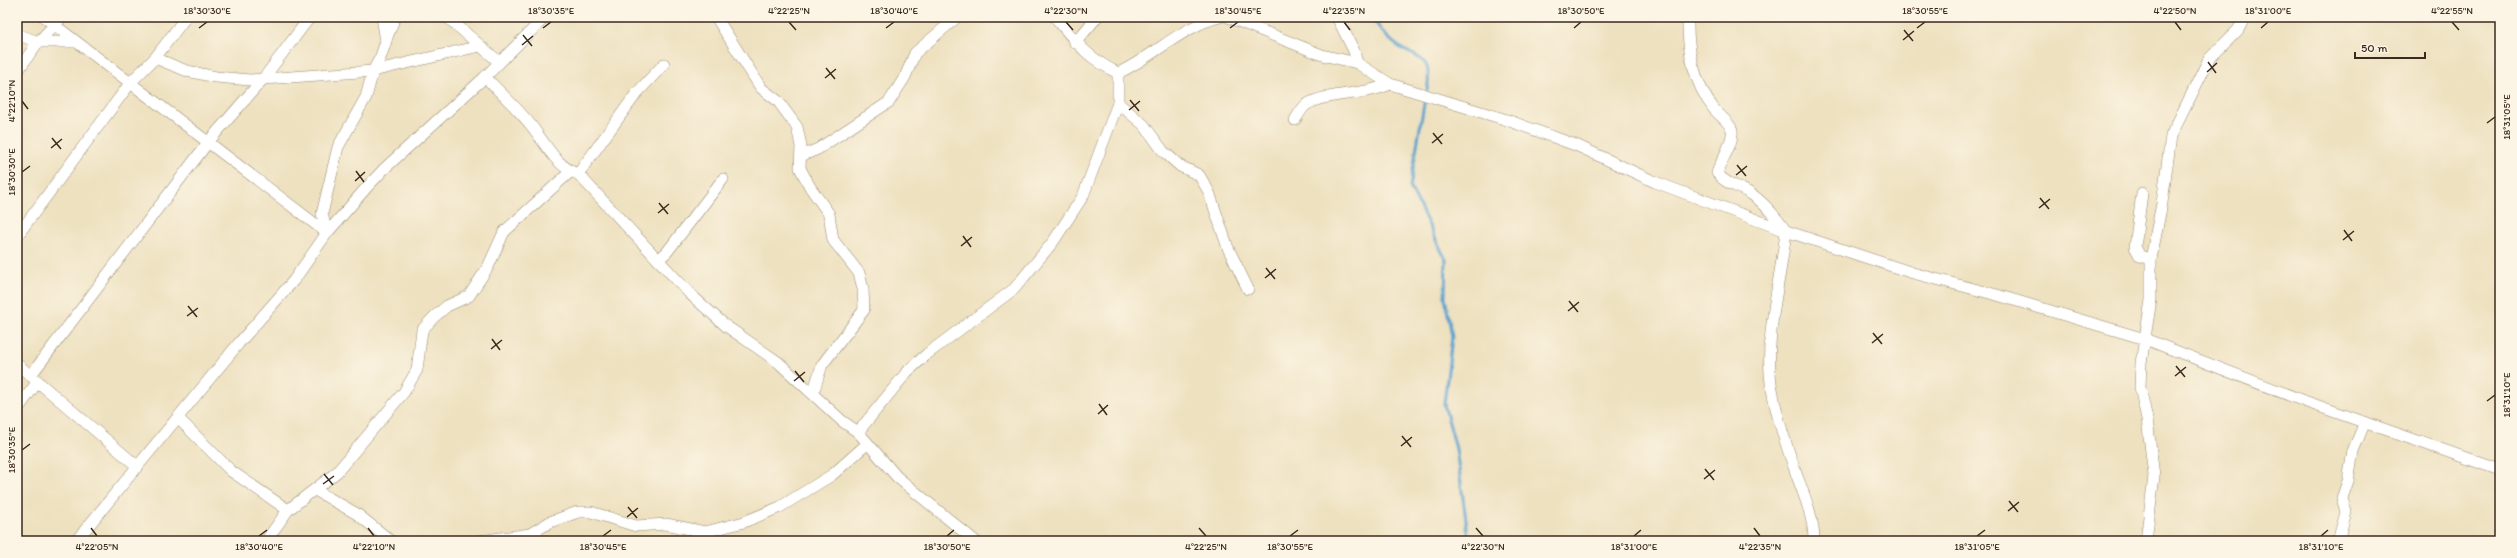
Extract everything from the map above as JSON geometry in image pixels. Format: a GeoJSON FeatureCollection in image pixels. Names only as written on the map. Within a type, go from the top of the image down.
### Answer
{"type":"FeatureCollection","features":[{"type":"Feature","properties":{"kind":"street"},"geometry":{"type":"LineString","coordinates":[[44,17],[59,22],[75,42],[132,82],[327,233]]}},
{"type":"Feature","properties":{"kind":"street"},"geometry":{"type":"LineString","coordinates":[[17,236],[132,82],[155,58],[186,17]]}},
{"type":"Feature","properties":{"kind":"street"},"geometry":{"type":"LineString","coordinates":[[17,410],[34,378],[209,141],[263,79],[310,17]]}},
{"type":"Feature","properties":{"kind":"street"},"geometry":{"type":"LineString","coordinates":[[382,17],[386,41]]}},
{"type":"Feature","properties":{"kind":"street"},"geometry":{"type":"LineString","coordinates":[[327,233],[322,214],[338,147],[366,97],[373,71],[395,17]]}},
{"type":"Feature","properties":{"kind":"street"},"geometry":{"type":"LineString","coordinates":[[447,17],[498,61]]}},
{"type":"Feature","properties":{"kind":"street"},"geometry":{"type":"LineString","coordinates":[[76,541],[137,466],[294,280],[327,233],[385,168],[485,77],[498,61],[545,17]]}},
{"type":"Feature","properties":{"kind":"street"},"geometry":{"type":"LineString","coordinates":[[716,17],[760,88],[778,101],[788,112],[797,127],[801,156],[800,168],[810,188],[828,214],[833,240],[859,273],[863,289],[864,310],[822,365],[813,393]]}},
{"type":"Feature","properties":{"kind":"street"},"geometry":{"type":"LineString","coordinates":[[801,156],[818,149],[889,102],[905,77],[915,53],[957,17]]}},
{"type":"Feature","properties":{"kind":"street"},"geometry":{"type":"LineString","coordinates":[[1055,17],[1075,43],[1091,58],[1118,73]]}},
{"type":"Feature","properties":{"kind":"street"},"geometry":{"type":"LineString","coordinates":[[1075,43],[1097,17]]}},
{"type":"Feature","properties":{"kind":"street"},"geometry":{"type":"LineString","coordinates":[[1118,73],[1133,66],[1192,28],[1220,17]]}},
{"type":"Feature","properties":{"kind":"street"},"geometry":{"type":"LineString","coordinates":[[1228,17],[1322,54],[1357,63],[1390,84],[1507,120],[1578,146],[1655,182],[1786,231],[1912,273],[1997,295],[2145,339],[2365,422],[2500,470]]}},
{"type":"Feature","properties":{"kind":"street"},"geometry":{"type":"LineString","coordinates":[[1337,17],[1354,51],[1357,63]]}},
{"type":"Feature","properties":{"kind":"street"},"geometry":{"type":"LineString","coordinates":[[1688,17],[1691,60],[1700,87],[1714,108],[1732,128],[1732,138],[1717,173],[1723,181],[1751,194],[1769,210],[1786,231],[1775,304],[1770,358],[1772,387],[1781,428],[1810,512],[1814,541]]}},
{"type":"Feature","properties":{"kind":"street"},"geometry":{"type":"LineString","coordinates":[[2146,541],[2154,476],[2147,419],[2140,387],[2151,300],[2151,259],[2173,131],[2209,59],[2238,30],[2246,17]]}},
{"type":"Feature","properties":{"kind":"street"},"geometry":{"type":"LineString","coordinates":[[17,72],[38,42],[59,22]]}},
{"type":"Feature","properties":{"kind":"street"},"geometry":{"type":"LineString","coordinates":[[17,34],[38,42],[75,42]]}},
{"type":"Feature","properties":{"kind":"street"},"geometry":{"type":"LineString","coordinates":[[155,58],[187,70],[216,77],[263,79],[373,71],[480,46]]}},
{"type":"Feature","properties":{"kind":"street"},"geometry":{"type":"LineString","coordinates":[[266,541],[288,510],[337,472],[404,392],[417,370],[422,330],[447,306],[469,296],[488,267],[504,232],[574,173],[636,94],[664,64]]}},
{"type":"Feature","properties":{"kind":"street"},"geometry":{"type":"LineString","coordinates":[[858,432],[906,372],[1014,289],[1054,242],[1083,196],[1118,103],[1118,73]]}},
{"type":"Feature","properties":{"kind":"street"},"geometry":{"type":"LineString","coordinates":[[485,77],[530,123],[552,154],[574,173],[690,294],[726,326],[778,362],[842,421],[858,432],[896,477],[975,541]]}},
{"type":"Feature","properties":{"kind":"street"},"geometry":{"type":"LineString","coordinates":[[1295,120],[1305,106],[1317,100],[1376,91],[1390,84]]}},
{"type":"Feature","properties":{"kind":"street"},"geometry":{"type":"LineString","coordinates":[[1118,103],[1144,126],[1163,150],[1180,166],[1199,175],[1209,192],[1228,248],[1248,289]]}},
{"type":"Feature","properties":{"kind":"street"},"geometry":{"type":"LineString","coordinates":[[658,260],[667,252],[723,179]]}},
{"type":"Feature","properties":{"kind":"street"},"geometry":{"type":"LineString","coordinates":[[2142,193],[2135,247],[2140,256],[2151,259]]}},
{"type":"Feature","properties":{"kind":"street"},"geometry":{"type":"LineString","coordinates":[[17,364],[137,466]]}},
{"type":"Feature","properties":{"kind":"street"},"geometry":{"type":"LineString","coordinates":[[178,418],[231,471],[288,510]]}},
{"type":"Feature","properties":{"kind":"street"},"geometry":{"type":"LineString","coordinates":[[2338,541],[2346,512],[2342,498],[2348,481],[2353,451],[2365,422]]}},
{"type":"Feature","properties":{"kind":"street"},"geometry":{"type":"LineString","coordinates":[[478,541],[530,534],[555,520],[578,512],[591,512],[636,526],[666,524],[705,532],[744,522],[780,507],[832,475],[867,444]]}},
{"type":"Feature","properties":{"kind":"street"},"geometry":{"type":"LineString","coordinates":[[315,490],[357,514],[390,541]]}},
{"type":"Feature","properties":{"kind":"waterway"},"geometry":{"type":"LineString","coordinates":[[1372,17],[1382,31],[1391,40],[1402,49],[1421,59],[1425,64],[1428,70],[1427,90]]}},
{"type":"Feature","properties":{"kind":"waterway"},"geometry":{"type":"LineString","coordinates":[[1425,98],[1410,187],[1446,260],[1445,297],[1452,337],[1444,404],[1456,449],[1469,541]]}}]}
